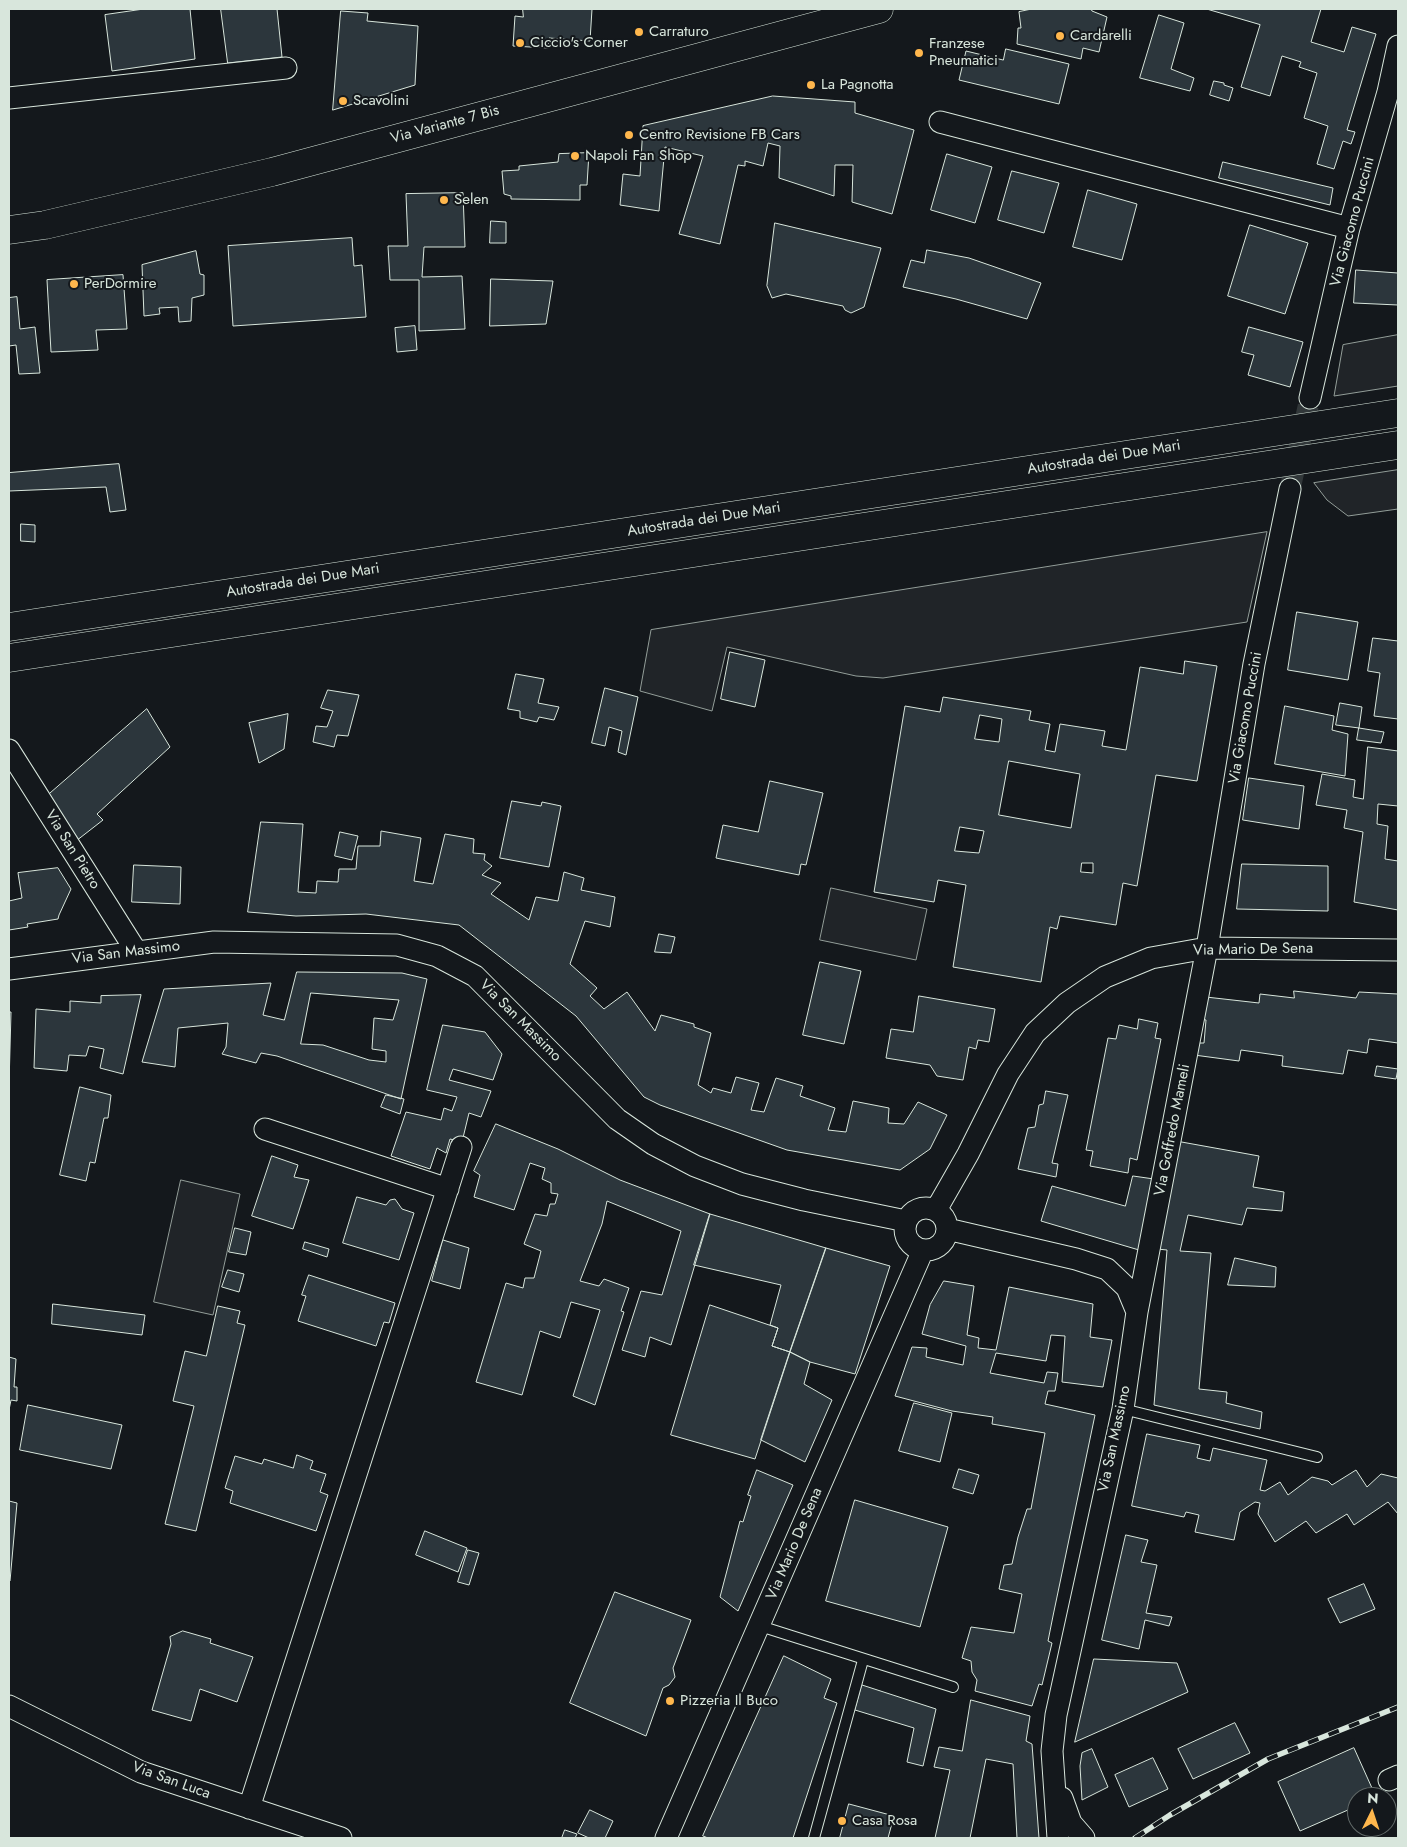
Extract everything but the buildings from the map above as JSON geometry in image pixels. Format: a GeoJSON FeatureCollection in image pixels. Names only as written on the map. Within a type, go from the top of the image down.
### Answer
{"type":"FeatureCollection","features":[{"type":"Feature","properties":{"kind":"main road","name":"Via Variante 7 Bis"},"geometry":{"type":"LineString","coordinates":[[9,230],[45,225],[272,172],[879,9]]}},
{"type":"Feature","properties":{"kind":"main road","name":"Autostrada dei Due Mari"},"geometry":{"type":"LineString","coordinates":[[9,627],[1398,413]]}},
{"type":"Feature","properties":{"kind":"main road","name":"Autostrada dei Due Mari"},"geometry":{"type":"LineString","coordinates":[[9,658],[1398,445]]}},
{"type":"Feature","properties":{"kind":"street","name":"Via Giacomo Puccini"},"geometry":{"type":"LineString","coordinates":[[1310,398],[1349,228],[1393,93],[1398,46]]}},
{"type":"Feature","properties":{"kind":"street"},"geometry":{"type":"LineString","coordinates":[[9,98],[286,68]]}},
{"type":"Feature","properties":{"kind":"street"},"geometry":{"type":"LineString","coordinates":[[940,122],[1349,228]]}},
{"type":"Feature","properties":{"kind":"street","name":"Via Giacomo Puccini"},"geometry":{"type":"LineString","coordinates":[[1207,948],[1254,664],[1290,489]]}},
{"type":"Feature","properties":{"kind":"street","name":"Via San Pietro"},"geometry":{"type":"LineString","coordinates":[[9,750],[136,951]]}},
{"type":"Feature","properties":{"kind":"street","name":"Via San Massimo"},"geometry":{"type":"LineString","coordinates":[[9,969],[214,942],[397,945],[437,956],[475,976],[617,1119],[653,1144],[694,1166],[742,1184],[804,1200],[906,1221]]}},
{"type":"Feature","properties":{"kind":"street","name":"Via Mario De Sena"},"geometry":{"type":"LineString","coordinates":[[936,1210],[968,1154],[1008,1074],[1035,1033],[1067,1003],[1105,977],[1151,958],[1207,948],[1398,950]]}},
{"type":"Feature","properties":{"kind":"street","name":"Via Goffredo Mameli"},"geometry":{"type":"LineString","coordinates":[[1137,1312],[1207,948]]}},
{"type":"Feature","properties":{"kind":"street"},"geometry":{"type":"LineString","coordinates":[[265,1129],[448,1189]]}},
{"type":"Feature","properties":{"kind":"street"},"geometry":{"type":"LineString","coordinates":[[249,1808],[461,1147]]}},
{"type":"Feature","properties":{"kind":"street"},"geometry":{"type":"LineString","coordinates":[[922,1208],[936,1210],[942,1214],[947,1229],[940,1245],[932,1249],[923,1250],[916,1248],[906,1236],[906,1221],[915,1210],[922,1208]]}},
{"type":"Feature","properties":{"kind":"street"},"geometry":{"type":"LineString","coordinates":[[947,1229],[1076,1259],[1107,1270],[1127,1288],[1137,1312]]}},
{"type":"Feature","properties":{"kind":"street","name":"Via Mario De Sena"},"geometry":{"type":"LineString","coordinates":[[666,1838],[923,1250]]}},
{"type":"Feature","properties":{"kind":"street","name":"Via San Massimo"},"geometry":{"type":"LineString","coordinates":[[1058,1838],[1052,1751],[1056,1715],[1123,1409],[1137,1312]]}},
{"type":"Feature","properties":{"kind":"street","name":"Via San Luca"},"geometry":{"type":"LineString","coordinates":[[9,1706],[141,1772],[341,1838]]}},
{"type":"Feature","properties":{"kind":"street"},"geometry":{"type":"LineString","coordinates":[[1054,1779],[1071,1823],[1084,1838]]}},
{"type":"Feature","properties":{"kind":"lane"},"geometry":{"type":"LineString","coordinates":[[1123,1409],[1317,1457]]}},
{"type":"Feature","properties":{"kind":"lane"},"geometry":{"type":"LineString","coordinates":[[760,1626],[953,1687]]}},
{"type":"Feature","properties":{"kind":"lane"},"geometry":{"type":"LineString","coordinates":[[814,1838],[863,1660]]}},
{"type":"Feature","properties":{"kind":"shaded area"},"geometry":{"type":"Polygon","coordinates":[[[1398,335],[1398,386],[1334,396],[1343,345],[1398,335]]]}},
{"type":"Feature","properties":{"kind":"shaded area"},"geometry":{"type":"Polygon","coordinates":[[[1398,470],[1398,509],[1348,516],[1327,500],[1314,483],[1398,470]]]}},
{"type":"Feature","properties":{"kind":"shaded area"},"geometry":{"type":"Polygon","coordinates":[[[1267,532],[1247,622],[883,678],[856,676],[727,647],[712,711],[640,691],[651,630],[1267,532]]]}},
{"type":"Feature","properties":{"kind":"shaded area"},"geometry":{"type":"Polygon","coordinates":[[[831,888],[927,909],[916,960],[820,940],[831,888]]]}},
{"type":"Feature","properties":{"kind":"shaded area"},"geometry":{"type":"Polygon","coordinates":[[[181,1180],[240,1194],[213,1315],[154,1302],[181,1180]]]}},
{"type":"Feature","properties":{"kind":"tunnel"},"geometry":{"type":"LineString","coordinates":[[1290,489],[1310,398]]}},
{"type":"Feature","properties":{"kind":"railway"},"geometry":{"type":"LineString","coordinates":[[1135,1838],[1170,1815],[1268,1759],[1398,1707]]}},
{"type":"Feature","properties":{"kind":"place","name":"Carraturo"},"geometry":{"type":"Point","coordinates":[639,32]}},
{"type":"Feature","properties":{"kind":"place","name":"Cardarelli"},"geometry":{"type":"Point","coordinates":[1060,36]}},
{"type":"Feature","properties":{"kind":"place","name":"Ciccio's Corner"},"geometry":{"type":"Point","coordinates":[520,43]}},
{"type":"Feature","properties":{"kind":"place","name":"Franzese Pneumatici"},"geometry":{"type":"Point","coordinates":[919,53]}},
{"type":"Feature","properties":{"kind":"place","name":"La Pagnotta"},"geometry":{"type":"Point","coordinates":[811,85]}},
{"type":"Feature","properties":{"kind":"place","name":"Scavolini"},"geometry":{"type":"Point","coordinates":[343,101]}},
{"type":"Feature","properties":{"kind":"place","name":"Centro Revisione FB Cars"},"geometry":{"type":"Point","coordinates":[629,135]}},
{"type":"Feature","properties":{"kind":"place","name":"Napoli Fan Shop"},"geometry":{"type":"Point","coordinates":[575,156]}},
{"type":"Feature","properties":{"kind":"place","name":"Selen"},"geometry":{"type":"Point","coordinates":[444,200]}},
{"type":"Feature","properties":{"kind":"place","name":"PerDormire"},"geometry":{"type":"Point","coordinates":[74,284]}},
{"type":"Feature","properties":{"kind":"place","name":"Pizzeria Il Buco"},"geometry":{"type":"Point","coordinates":[670,1701]}},
{"type":"Feature","properties":{"kind":"place","name":"Casa Rosa"},"geometry":{"type":"Point","coordinates":[842,1821]}}]}
